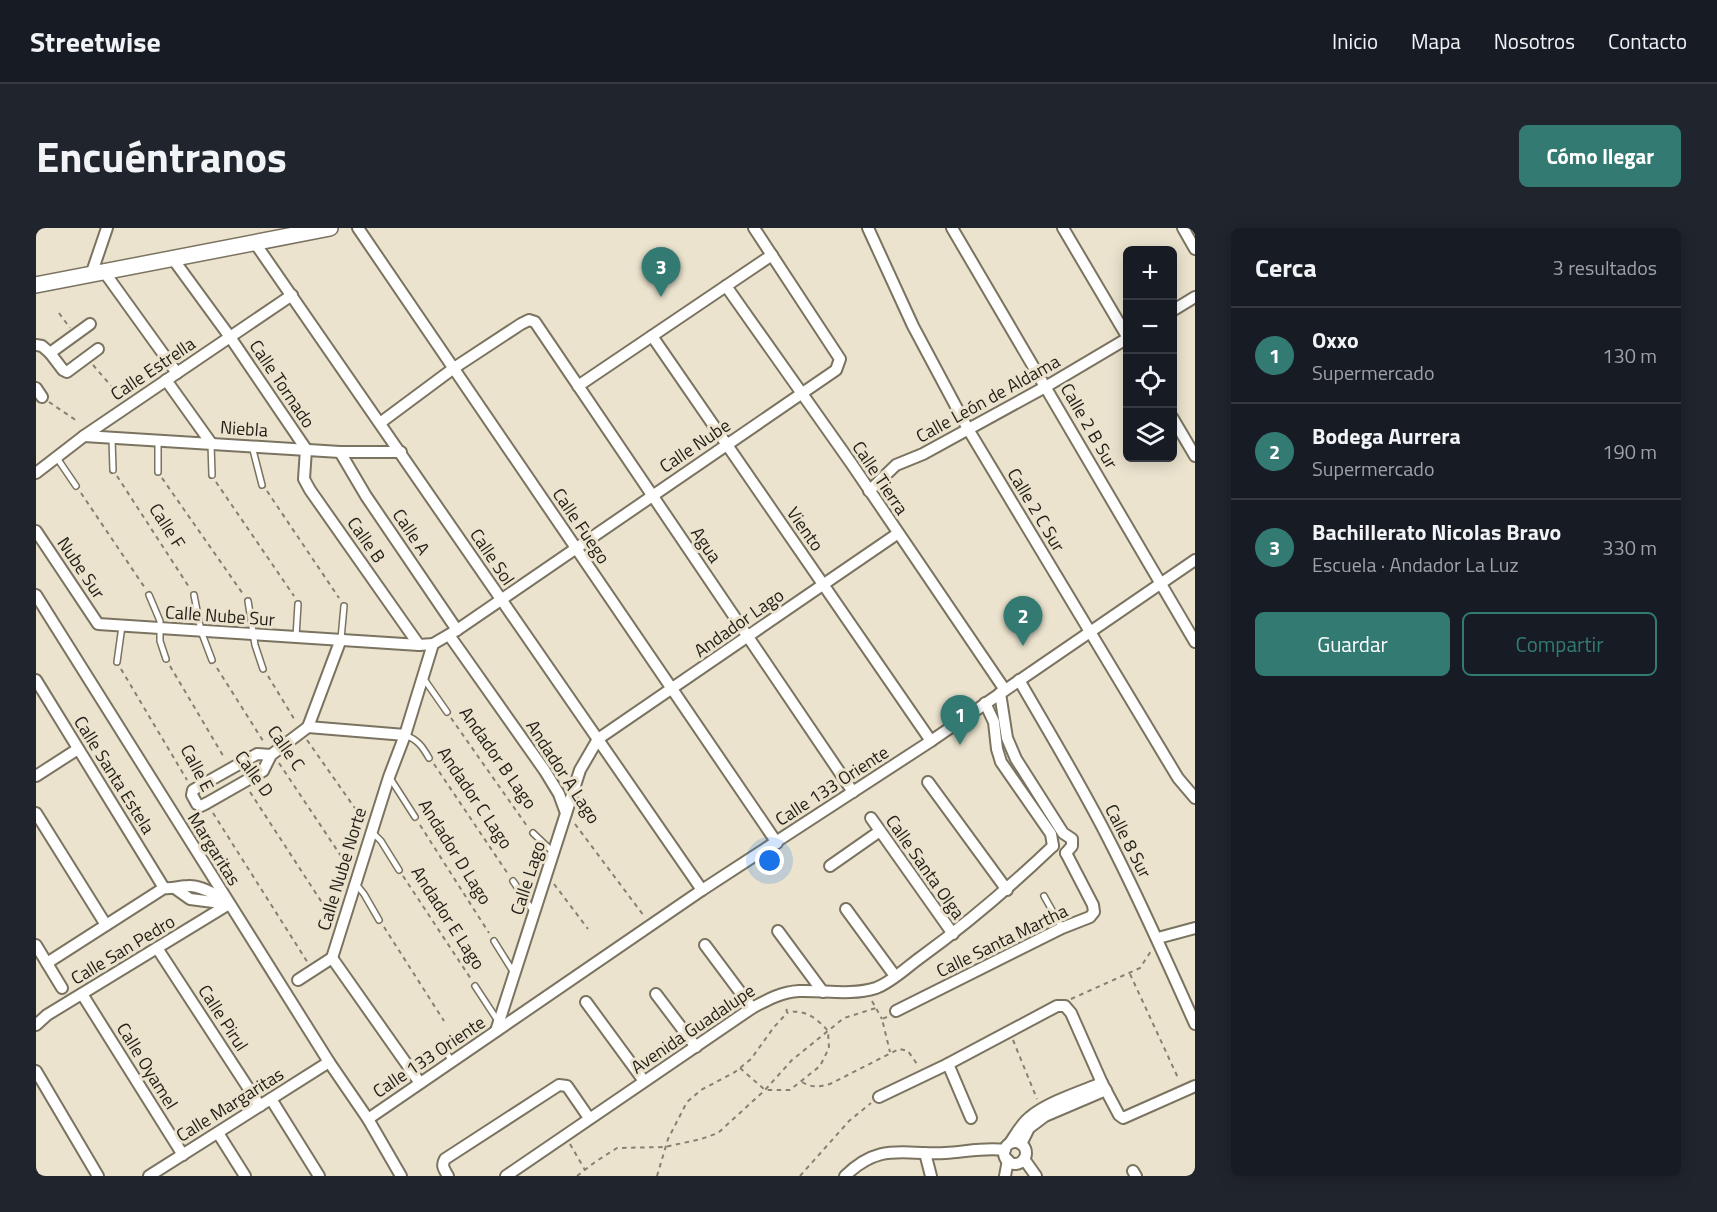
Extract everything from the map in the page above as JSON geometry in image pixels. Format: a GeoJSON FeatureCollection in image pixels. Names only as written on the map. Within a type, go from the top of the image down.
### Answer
{"type":"FeatureCollection","features":[{"type":"Feature","properties":{"kind":"main road"},"geometry":{"type":"LineString","coordinates":[[36,285],[330,228]]}},
{"type":"Feature","properties":{"kind":"street"},"geometry":{"type":"LineString","coordinates":[[107,228],[98,274],[177,373]]}},
{"type":"Feature","properties":{"kind":"street","name":"Calle Fuego"},"geometry":{"type":"LineString","coordinates":[[358,228],[777,843]]}},
{"type":"Feature","properties":{"kind":"street","name":"Calle Nube"},"geometry":{"type":"LineString","coordinates":[[433,644],[836,370],[840,359],[754,228]]}},
{"type":"Feature","properties":{"kind":"street","name":"Calle 2 C Sur"},"geometry":{"type":"LineString","coordinates":[[868,228],[914,326],[968,429],[1178,778],[1195,798]]}},
{"type":"Feature","properties":{"kind":"street","name":"Calle 2 B Sur"},"geometry":{"type":"LineString","coordinates":[[952,228],[1047,386],[1195,642]]}},
{"type":"Feature","properties":{"kind":"street"},"geometry":{"type":"LineString","coordinates":[[1063,228],[1123,330]]}},
{"type":"Feature","properties":{"kind":"street"},"geometry":{"type":"LineString","coordinates":[[1183,228],[1195,249]]}},
{"type":"Feature","properties":{"kind":"street","name":"Calle Sol"},"geometry":{"type":"LineString","coordinates":[[255,243],[702,890]]}},
{"type":"Feature","properties":{"kind":"street"},"geometry":{"type":"LineString","coordinates":[[578,386],[772,255]]}},
{"type":"Feature","properties":{"kind":"street","name":"Calle Tornado"},"geometry":{"type":"LineString","coordinates":[[173,259],[230,337],[306,449]]}},
{"type":"Feature","properties":{"kind":"street","name":"Calle Tierra"},"geometry":{"type":"LineString","coordinates":[[726,286],[869,491],[1002,692]]}},
{"type":"Feature","properties":{"kind":"street","name":"Calle Estrella"},"geometry":{"type":"LineString","coordinates":[[36,473],[84,436],[292,295]]}},
{"type":"Feature","properties":{"kind":"street"},"geometry":{"type":"LineString","coordinates":[[1177,308],[1195,297]]}},
{"type":"Feature","properties":{"kind":"street","name":"Agua"},"geometry":{"type":"LineString","coordinates":[[454,368],[529,320],[535,322],[853,792]]}},
{"type":"Feature","properties":{"kind":"street"},"geometry":{"type":"LineString","coordinates":[[50,353],[90,324]]}},
{"type":"Feature","properties":{"kind":"street","name":"Viento"},"geometry":{"type":"LineString","coordinates":[[652,336],[931,741]]}},
{"type":"Feature","properties":{"kind":"street","name":"Calle León de Aldama"},"geometry":{"type":"LineString","coordinates":[[869,491],[896,465],[923,454],[1047,386],[1123,341]]}},
{"type":"Feature","properties":{"kind":"street"},"geometry":{"type":"LineString","coordinates":[[36,345],[42,346],[67,372],[98,349]]}},
{"type":"Feature","properties":{"kind":"street"},"geometry":{"type":"LineString","coordinates":[[380,423],[454,368]]}},
{"type":"Feature","properties":{"kind":"street"},"geometry":{"type":"LineString","coordinates":[[166,380],[211,443]]}},
{"type":"Feature","properties":{"kind":"street"},"geometry":{"type":"LineString","coordinates":[[1177,424],[1195,456]]}},
{"type":"Feature","properties":{"kind":"street","name":"Niebla"},"geometry":{"type":"LineString","coordinates":[[84,436],[340,452],[401,452]]}},
{"type":"Feature","properties":{"kind":"street","name":"Calle B"},"geometry":{"type":"LineString","coordinates":[[306,449],[304,479],[310,490],[419,645]]}},
{"type":"Feature","properties":{"kind":"street","name":"Calle A"},"geometry":{"type":"LineString","coordinates":[[340,452],[362,491],[453,632]]}},
{"type":"Feature","properties":{"kind":"street","name":"Nube Sur"},"geometry":{"type":"LineString","coordinates":[[36,531],[98,624]]}},
{"type":"Feature","properties":{"kind":"street","name":"Andador Lago"},"geometry":{"type":"LineString","coordinates":[[598,739],[897,534]]}},
{"type":"Feature","properties":{"kind":"street","name":"Calle 133 Oriente"},"geometry":{"type":"LineString","coordinates":[[368,1119],[498,1026],[931,741],[1195,560]]}},
{"type":"Feature","properties":{"kind":"street","name":"Margaritas"},"geometry":{"type":"LineString","coordinates":[[36,595],[227,902],[368,1119],[401,1176]]}},
{"type":"Feature","properties":{"kind":"street","name":"Calle Nube Sur"},"geometry":{"type":"LineString","coordinates":[[98,624],[419,645],[433,644]]}},
{"type":"Feature","properties":{"kind":"street","name":"Andador A Lago"},"geometry":{"type":"LineString","coordinates":[[453,632],[545,771],[559,794],[566,813]]}},
{"type":"Feature","properties":{"kind":"street"},"geometry":{"type":"LineString","coordinates":[[207,803],[263,771],[271,755],[305,729],[341,639]]}},
{"type":"Feature","properties":{"kind":"street","name":"Calle Nube Norte"},"geometry":{"type":"LineString","coordinates":[[420,1083],[332,958],[433,644]]}},
{"type":"Feature","properties":{"kind":"street","name":"Calle Santa Estela"},"geometry":{"type":"LineString","coordinates":[[36,680],[164,888]]}},
{"type":"Feature","properties":{"kind":"street","name":"Calle 8 Sur"},"geometry":{"type":"LineString","coordinates":[[1019,680],[1074,774],[1158,938],[1195,1024]]}},
{"type":"Feature","properties":{"kind":"street"},"geometry":{"type":"LineString","coordinates":[[985,703],[994,722],[1001,762],[1051,834],[1053,846],[1058,852],[1069,851],[1071,839],[1063,833],[1024,773],[1010,745],[1002,692]]}},
{"type":"Feature","properties":{"kind":"street"},"geometry":{"type":"LineString","coordinates":[[305,729],[405,735]]}},
{"type":"Feature","properties":{"kind":"street","name":"Calle Lago"},"geometry":{"type":"LineString","coordinates":[[498,1026],[580,770],[598,739]]}},
{"type":"Feature","properties":{"kind":"street"},"geometry":{"type":"LineString","coordinates":[[997,749],[1010,745]]}},
{"type":"Feature","properties":{"kind":"street"},"geometry":{"type":"LineString","coordinates":[[36,776],[78,749]]}},
{"type":"Feature","properties":{"kind":"street"},"geometry":{"type":"LineString","coordinates":[[193,790],[257,754],[271,755]]}},
{"type":"Feature","properties":{"kind":"street"},"geometry":{"type":"LineString","coordinates":[[928,782],[1007,890]]}},
{"type":"Feature","properties":{"kind":"street","name":"Calle E"},"geometry":{"type":"LineString","coordinates":[[193,790],[192,795],[197,804],[201,806],[207,803]]}},
{"type":"Feature","properties":{"kind":"street"},"geometry":{"type":"LineString","coordinates":[[36,813],[106,925]]}},
{"type":"Feature","properties":{"kind":"street","name":"Calle Santa Olga"},"geometry":{"type":"LineString","coordinates":[[871,818],[953,934]]}},
{"type":"Feature","properties":{"kind":"street"},"geometry":{"type":"LineString","coordinates":[[830,866],[880,831]]}},
{"type":"Feature","properties":{"kind":"street","name":"Avenida Guadalupe"},"geometry":{"type":"LineString","coordinates":[[506,1176],[773,996],[797,991],[838,993],[879,987],[953,934],[1007,890],[1053,846]]}},
{"type":"Feature","properties":{"kind":"street","name":"Calle Santa Martha"},"geometry":{"type":"LineString","coordinates":[[896,1011],[1062,928],[1089,917],[1094,912],[1093,905],[1069,851]]}},
{"type":"Feature","properties":{"kind":"street"},"geometry":{"type":"LineString","coordinates":[[47,963],[164,888],[176,889],[190,899],[227,902]]}},
{"type":"Feature","properties":{"kind":"street","name":"Calle San Pedro"},"geometry":{"type":"LineString","coordinates":[[36,1025],[227,902]]}},
{"type":"Feature","properties":{"kind":"street"},"geometry":{"type":"LineString","coordinates":[[846,909],[895,976]]}},
{"type":"Feature","properties":{"kind":"street"},"geometry":{"type":"LineString","coordinates":[[1158,938],[1195,928]]}},
{"type":"Feature","properties":{"kind":"street"},"geometry":{"type":"LineString","coordinates":[[778,931],[823,992]]}},
{"type":"Feature","properties":{"kind":"street"},"geometry":{"type":"LineString","coordinates":[[36,945],[62,988]]}},
{"type":"Feature","properties":{"kind":"street"},"geometry":{"type":"LineString","coordinates":[[705,945],[752,1008]]}},
{"type":"Feature","properties":{"kind":"street","name":"Calle Pirul"},"geometry":{"type":"LineString","coordinates":[[158,948],[260,1106]]}},
{"type":"Feature","properties":{"kind":"street"},"geometry":{"type":"LineString","coordinates":[[298,980],[332,958]]}},
{"type":"Feature","properties":{"kind":"street","name":"Calle Oyamel"},"geometry":{"type":"LineString","coordinates":[[82,994],[183,1155]]}},
{"type":"Feature","properties":{"kind":"street"},"geometry":{"type":"LineString","coordinates":[[656,994],[696,1047]]}},
{"type":"Feature","properties":{"kind":"street"},"geometry":{"type":"LineString","coordinates":[[586,1002],[644,1081]]}},
{"type":"Feature","properties":{"kind":"street"},"geometry":{"type":"LineString","coordinates":[[879,1097],[948,1064],[1057,1006],[1065,1006],[1071,1013],[1104,1086],[1119,1115],[1123,1118],[1190,1089]]}},
{"type":"Feature","properties":{"kind":"street","name":"Calle Margaritas"},"geometry":{"type":"LineString","coordinates":[[150,1176],[166,1172],[183,1155],[329,1062]]}},
{"type":"Feature","properties":{"kind":"street"},"geometry":{"type":"LineString","coordinates":[[948,1064],[971,1118]]}},
{"type":"Feature","properties":{"kind":"street"},"geometry":{"type":"LineString","coordinates":[[36,1071],[98,1176]]}},
{"type":"Feature","properties":{"kind":"street"},"geometry":{"type":"LineString","coordinates":[[448,1176],[442,1163],[445,1159],[559,1085],[567,1086],[589,1118]]}},
{"type":"Feature","properties":{"kind":"street"},"geometry":{"type":"LineString","coordinates":[[1005,1176],[1011,1149],[1023,1124],[1041,1110],[1104,1086]]}},
{"type":"Feature","properties":{"kind":"street"},"geometry":{"type":"LineString","coordinates":[[1011,1149],[1036,1121],[1104,1086]]}},
{"type":"Feature","properties":{"kind":"street"},"geometry":{"type":"LineString","coordinates":[[271,1099],[320,1176]]}},
{"type":"Feature","properties":{"kind":"street"},"geometry":{"type":"LineString","coordinates":[[218,1133],[245,1176]]}},
{"type":"Feature","properties":{"kind":"street"},"geometry":{"type":"LineString","coordinates":[[845,1176],[862,1161],[881,1154],[905,1151],[925,1153],[967,1152],[988,1148],[1011,1149],[1026,1152],[1024,1159],[1016,1164],[1011,1149]]}},
{"type":"Feature","properties":{"kind":"street"},"geometry":{"type":"LineString","coordinates":[[925,1153],[931,1176]]}},
{"type":"Feature","properties":{"kind":"street"},"geometry":{"type":"LineString","coordinates":[[1024,1159],[1036,1176]]}},
{"type":"Feature","properties":{"kind":"lane"},"geometry":{"type":"LineString","coordinates":[[112,438],[113,470]]}},
{"type":"Feature","properties":{"kind":"lane"},"geometry":{"type":"LineString","coordinates":[[158,441],[158,472]]}},
{"type":"Feature","properties":{"kind":"lane"},"geometry":{"type":"LineString","coordinates":[[211,443],[212,476]]}},
{"type":"Feature","properties":{"kind":"lane"},"geometry":{"type":"LineString","coordinates":[[252,446],[262,485]]}},
{"type":"Feature","properties":{"kind":"lane"},"geometry":{"type":"LineString","coordinates":[[56,457],[76,486]]}},
{"type":"Feature","properties":{"kind":"lane"},"geometry":{"type":"LineString","coordinates":[[194,595],[201,631],[212,660]]}},
{"type":"Feature","properties":{"kind":"lane"},"geometry":{"type":"LineString","coordinates":[[150,596],[160,621],[160,641],[166,659]]}},
{"type":"Feature","properties":{"kind":"lane"},"geometry":{"type":"LineString","coordinates":[[248,601],[263,669]]}},
{"type":"Feature","properties":{"kind":"lane"},"geometry":{"type":"LineString","coordinates":[[296,637],[298,604]]}},
{"type":"Feature","properties":{"kind":"lane"},"geometry":{"type":"LineString","coordinates":[[341,639],[344,606]]}},
{"type":"Feature","properties":{"kind":"lane"},"geometry":{"type":"LineString","coordinates":[[117,662],[122,626]]}},
{"type":"Feature","properties":{"kind":"lane","name":"Andador B Lago"},"geometry":{"type":"LineString","coordinates":[[423,676],[447,712]]}},
{"type":"Feature","properties":{"kind":"lane","name":"Andador C Lago"},"geometry":{"type":"LineString","coordinates":[[405,735],[415,739],[429,758]]}},
{"type":"Feature","properties":{"kind":"lane","name":"Andador D Lago"},"geometry":{"type":"LineString","coordinates":[[389,777],[415,817]]}},
{"type":"Feature","properties":{"kind":"lane","name":"Andador E Lago"},"geometry":{"type":"LineString","coordinates":[[371,831],[381,841],[399,870]]}},
{"type":"Feature","properties":{"kind":"lane","name":"Andador B Lago"},"geometry":{"type":"LineString","coordinates":[[532,833],[554,853]]}},
{"type":"Feature","properties":{"kind":"lane"},"geometry":{"type":"LineString","coordinates":[[356,880],[379,920]]}},
{"type":"Feature","properties":{"kind":"lane"},"geometry":{"type":"LineString","coordinates":[[513,881],[534,913]]}},
{"type":"Feature","properties":{"kind":"lane"},"geometry":{"type":"LineString","coordinates":[[1044,896],[1062,928]]}},
{"type":"Feature","properties":{"kind":"lane"},"geometry":{"type":"LineString","coordinates":[[494,941],[514,974]]}},
{"type":"Feature","properties":{"kind":"lane","name":"Andador E Lago"},"geometry":{"type":"LineString","coordinates":[[475,986],[498,1026]]}},
{"type":"Feature","properties":{"kind":"lane"},"geometry":{"type":"LineString","coordinates":[[452,1061],[445,1051],[471,1032]]}},
{"type":"Feature","properties":{"kind":"path"},"geometry":{"type":"LineString","coordinates":[[58,313],[75,335]]}},
{"type":"Feature","properties":{"kind":"path"},"geometry":{"type":"LineString","coordinates":[[88,358],[112,387]]}},
{"type":"Feature","properties":{"kind":"path"},"geometry":{"type":"LineString","coordinates":[[39,393],[77,422]]}},
{"type":"Feature","properties":{"kind":"path","name":"Calle F"},"geometry":{"type":"LineString","coordinates":[[113,470],[194,595]]}},
{"type":"Feature","properties":{"kind":"path"},"geometry":{"type":"LineString","coordinates":[[158,472],[248,601]]}},
{"type":"Feature","properties":{"kind":"path"},"geometry":{"type":"LineString","coordinates":[[212,476],[298,604]]}},
{"type":"Feature","properties":{"kind":"path"},"geometry":{"type":"LineString","coordinates":[[262,485],[344,606]]}},
{"type":"Feature","properties":{"kind":"path"},"geometry":{"type":"LineString","coordinates":[[76,486],[150,596]]}},
{"type":"Feature","properties":{"kind":"path","name":"Calle D"},"geometry":{"type":"LineString","coordinates":[[166,659],[230,769]]}},
{"type":"Feature","properties":{"kind":"path","name":"Calle C"},"geometry":{"type":"LineString","coordinates":[[212,660],[271,755],[281,765],[356,880]]}},
{"type":"Feature","properties":{"kind":"path","name":"Calle E"},"geometry":{"type":"LineString","coordinates":[[117,662],[193,790]]}},
{"type":"Feature","properties":{"kind":"path"},"geometry":{"type":"LineString","coordinates":[[263,669],[371,831]]}},
{"type":"Feature","properties":{"kind":"path","name":"Andador B Lago"},"geometry":{"type":"LineString","coordinates":[[447,712],[532,833]]}},
{"type":"Feature","properties":{"kind":"path","name":"Andador C Lago"},"geometry":{"type":"LineString","coordinates":[[429,758],[513,881]]}},
{"type":"Feature","properties":{"kind":"path","name":"Calle D"},"geometry":{"type":"LineString","coordinates":[[241,784],[251,793],[340,930]]}},
{"type":"Feature","properties":{"kind":"path","name":"Calle E"},"geometry":{"type":"LineString","coordinates":[[207,803],[312,970]]}},
{"type":"Feature","properties":{"kind":"path","name":"Andador A Lago"},"geometry":{"type":"LineString","coordinates":[[566,813],[650,925]]}},
{"type":"Feature","properties":{"kind":"path","name":"Andador D Lago"},"geometry":{"type":"LineString","coordinates":[[415,817],[494,941]]}},
{"type":"Feature","properties":{"kind":"path","name":"Andador E Lago"},"geometry":{"type":"LineString","coordinates":[[399,870],[475,986]]}},
{"type":"Feature","properties":{"kind":"path"},"geometry":{"type":"LineString","coordinates":[[547,874],[588,929]]}},
{"type":"Feature","properties":{"kind":"path"},"geometry":{"type":"LineString","coordinates":[[379,920],[444,1021]]}},
{"type":"Feature","properties":{"kind":"path"},"geometry":{"type":"LineString","coordinates":[[1065,1006],[1073,998],[1130,974],[1145,963],[1158,938]]}},
{"type":"Feature","properties":{"kind":"path"},"geometry":{"type":"LineString","coordinates":[[1130,974],[1190,1089]]}},
{"type":"Feature","properties":{"kind":"path"},"geometry":{"type":"LineString","coordinates":[[867,990],[882,1019],[890,1052]]}},
{"type":"Feature","properties":{"kind":"path"},"geometry":{"type":"LineString","coordinates":[[784,993],[787,1014]]}},
{"type":"Feature","properties":{"kind":"path"},"geometry":{"type":"LineString","coordinates":[[577,1176],[617,1149],[665,1147],[718,1133],[765,1090],[792,1060],[844,1017],[876,1008]]}},
{"type":"Feature","properties":{"kind":"path"},"geometry":{"type":"LineString","coordinates":[[657,1176],[665,1147],[687,1102],[701,1090],[740,1068],[751,1059],[774,1027],[787,1014],[795,1011],[809,1014],[828,1030],[830,1048],[820,1066],[790,1090],[765,1090],[740,1068]]}},
{"type":"Feature","properties":{"kind":"path"},"geometry":{"type":"LineString","coordinates":[[882,1019],[896,1011]]}},
{"type":"Feature","properties":{"kind":"path"},"geometry":{"type":"LineString","coordinates":[[1009,1032],[1041,1110]]}},
{"type":"Feature","properties":{"kind":"path"},"geometry":{"type":"LineString","coordinates":[[801,1082],[808,1086],[818,1087],[830,1084],[899,1049],[908,1051],[924,1074]]}},
{"type":"Feature","properties":{"kind":"path"},"geometry":{"type":"LineString","coordinates":[[800,1176],[849,1121],[879,1097]]}},
{"type":"Feature","properties":{"kind":"path"},"geometry":{"type":"LineString","coordinates":[[565,1135],[585,1170]]}},
{"type":"Feature","properties":{"kind":"place","name":"Bachillerato Nicolas Bravo"},"geometry":{"type":"Point","coordinates":[661,297]}},
{"type":"Feature","properties":{"kind":"place","name":"Bodega Aurrera"},"geometry":{"type":"Point","coordinates":[1023,646]}},
{"type":"Feature","properties":{"kind":"place","name":"Oxxo"},"geometry":{"type":"Point","coordinates":[960,745]}}]}
